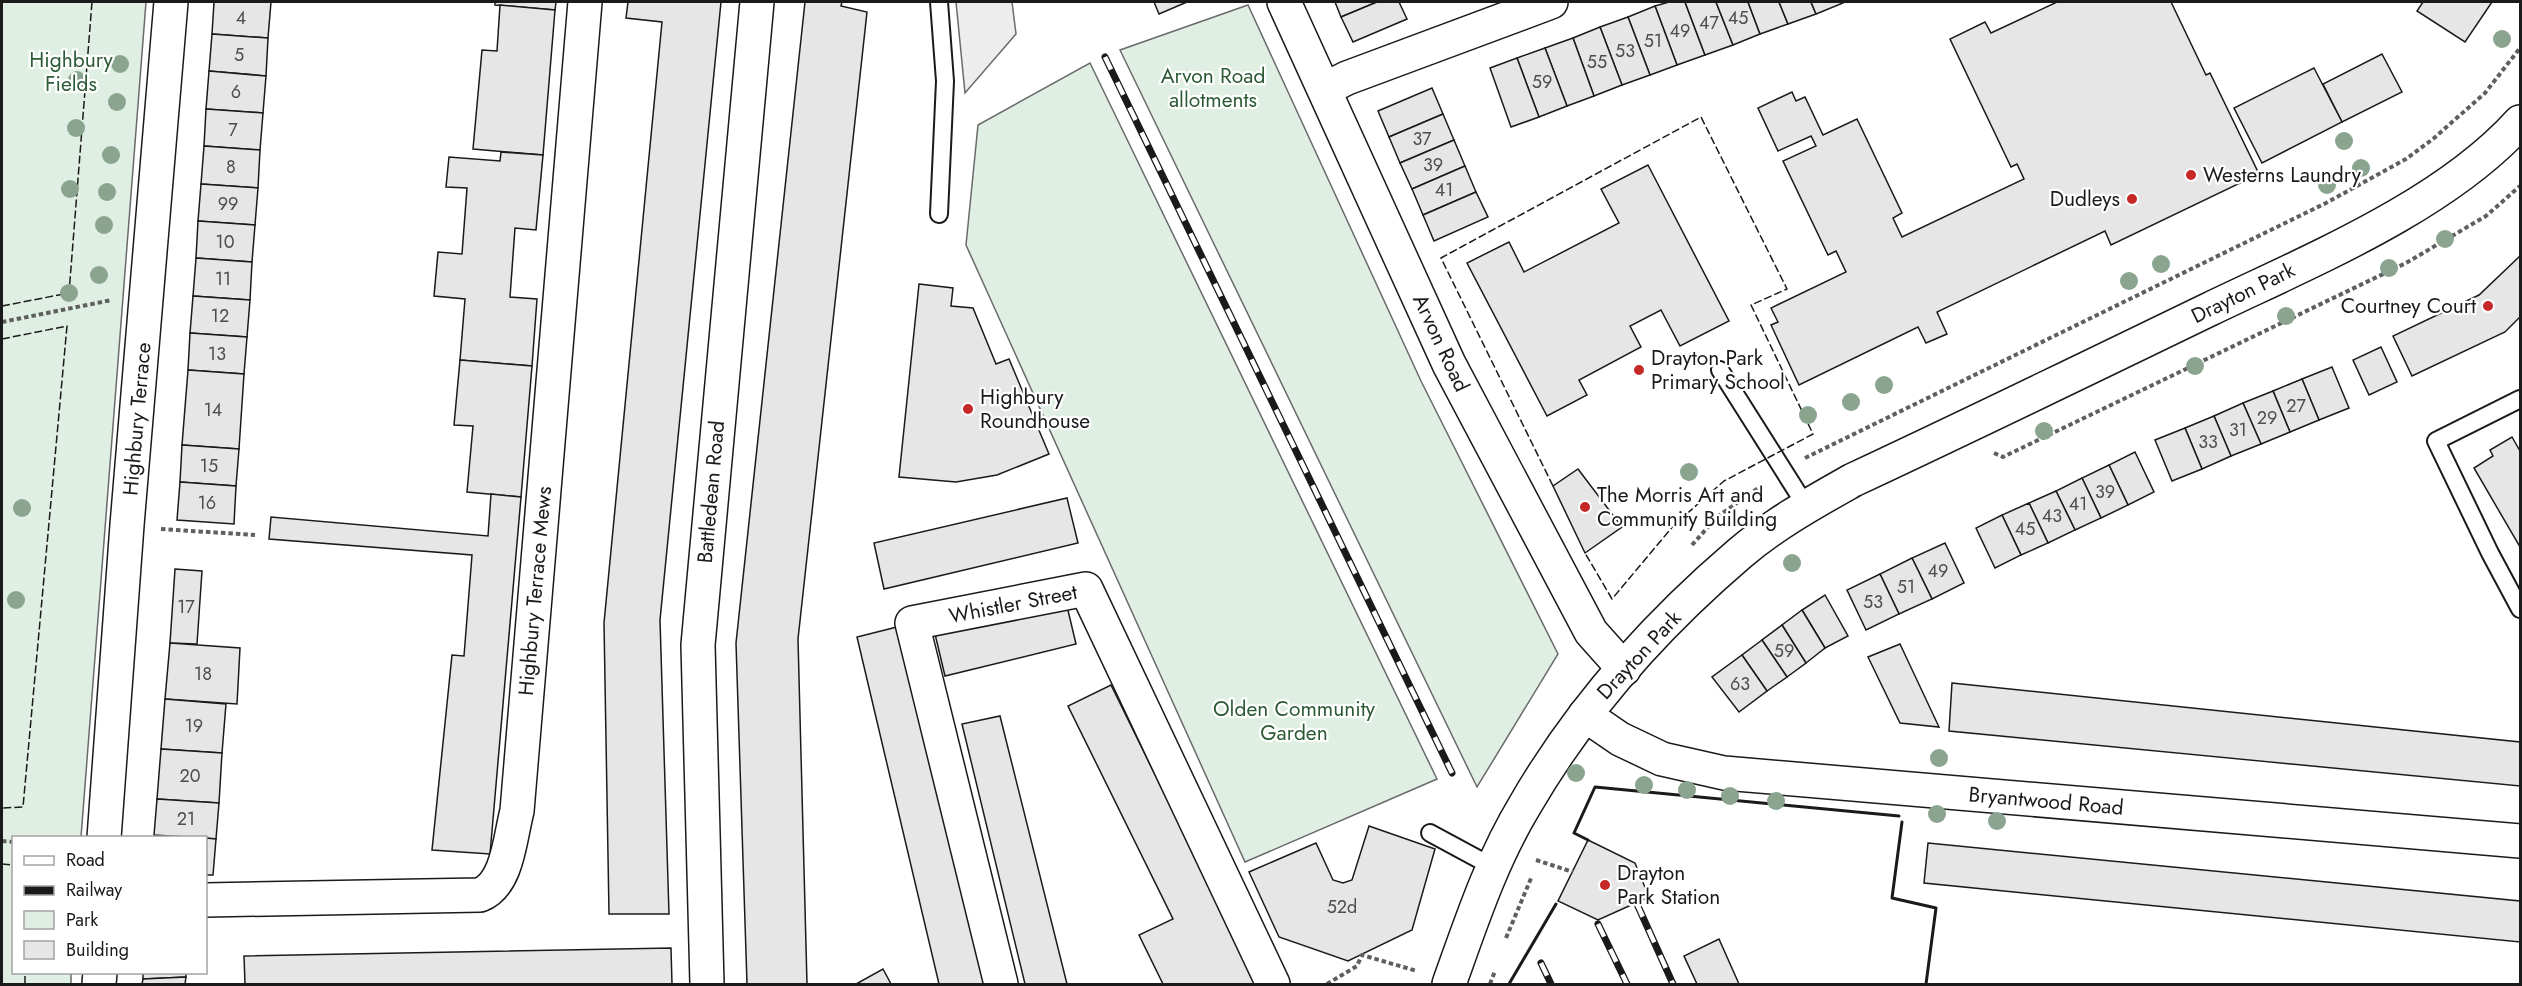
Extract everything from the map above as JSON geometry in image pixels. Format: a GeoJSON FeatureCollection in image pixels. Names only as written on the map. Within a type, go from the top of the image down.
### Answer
{"type":"FeatureCollection","features":[{"type":"Feature","properties":{"kind":"street","name":"Highbury Terrace"},"geometry":{"type":"LineString","coordinates":[[104,836],[171,2]]}},
{"type":"Feature","properties":{"kind":"street","name":"Highbury Terrace Mews"},"geometry":{"type":"LineString","coordinates":[[207,900],[480,895],[492,890],[500,877],[517,811],[585,2]]}},
{"type":"Feature","properties":{"kind":"street","name":"Battledean Road"},"geometry":{"type":"LineString","coordinates":[[707,984],[698,645],[757,2]]}},
{"type":"Feature","properties":{"kind":"street","name":"Arvon Road"},"geometry":{"type":"LineString","coordinates":[[1284,2],[1449,364],[1591,632],[1624,669]]}},
{"type":"Feature","properties":{"kind":"street"},"geometry":{"type":"LineString","coordinates":[[1325,89],[1347,78],[1551,2]]}},
{"type":"Feature","properties":{"kind":"street","name":"Drayton Park"},"geometry":{"type":"LineString","coordinates":[[1449,984],[1493,867],[1525,804],[1585,715],[1624,669],[1740,553],[1806,506],[1853,480],[2359,236],[2446,184],[2508,135],[2520,122]]}},
{"type":"Feature","properties":{"kind":"street","name":"Whistler Street"},"geometry":{"type":"LineString","coordinates":[[1001,984],[912,623],[1086,588],[1273,984]]}},
{"type":"Feature","properties":{"kind":"street","name":"Bryantwood Road"},"geometry":{"type":"LineString","coordinates":[[1585,715],[1620,739],[1662,759],[1724,773],[2520,841]]}},
{"type":"Feature","properties":{"kind":"lane"},"geometry":{"type":"LineString","coordinates":[[939,2],[945,81],[939,214]]}},
{"type":"Feature","properties":{"kind":"lane"},"geometry":{"type":"LineString","coordinates":[[1720,370],[1806,506]]}},
{"type":"Feature","properties":{"kind":"lane"},"geometry":{"type":"LineString","coordinates":[[2520,399],[2436,441],[2520,609]]}},
{"type":"Feature","properties":{"kind":"lane"},"geometry":{"type":"LineString","coordinates":[[1430,833],[1493,867]]}},
{"type":"Feature","properties":{"kind":"path"},"geometry":{"type":"LineString","coordinates":[[1948,436],[2003,457],[2406,263],[2486,216],[2520,186]]}},
{"type":"Feature","properties":{"kind":"path"},"geometry":{"type":"LineString","coordinates":[[2,322],[148,292]]}},
{"type":"Feature","properties":{"kind":"path"},"geometry":{"type":"LineString","coordinates":[[177,530],[255,535]]}},
{"type":"Feature","properties":{"kind":"path"},"geometry":{"type":"LineString","coordinates":[[1505,942],[1543,850]]}},
{"type":"Feature","properties":{"kind":"path"},"geometry":{"type":"LineString","coordinates":[[1328,984],[1357,966],[1362,955],[1420,972]]}},
{"type":"Feature","properties":{"kind":"path"},"geometry":{"type":"LineString","coordinates":[[1490,984],[1497,963]]}},
{"type":"Feature","properties":{"kind":"green space","name":"Highbury Fields"},"geometry":{"type":"Polygon","coordinates":[[[2,2],[146,2],[81,836],[12,836],[12,974],[71,974],[71,984],[2,984],[2,2]]]}},
{"type":"Feature","properties":{"kind":"green space","name":"Arvon Road allotments"},"geometry":{"type":"Polygon","coordinates":[[[1248,5],[1421,381],[1558,654],[1477,787],[1120,50],[1248,5]]]}},
{"type":"Feature","properties":{"kind":"green space","name":"Olden Community Garden"},"geometry":{"type":"Polygon","coordinates":[[[1090,63],[1437,779],[1245,862],[966,245],[978,125],[1090,63]]]}},
{"type":"Feature","properties":{"kind":"shaded area"},"geometry":{"type":"Polygon","coordinates":[[[956,2],[1012,2],[1016,34],[965,93],[956,2]]]}},
{"type":"Feature","properties":{"kind":"building"},"geometry":{"type":"Polygon","coordinates":[[[214,2],[271,2],[268,38],[212,34],[214,2]]]}},
{"type":"Feature","properties":{"kind":"building"},"geometry":{"type":"Polygon","coordinates":[[[495,2],[556,2],[555,10],[495,5],[495,2]]]}},
{"type":"Feature","properties":{"kind":"building"},"geometry":{"type":"Polygon","coordinates":[[[628,2],[721,2],[660,620],[669,914],[609,914],[604,623],[662,22],[626,18],[628,2]]]}},
{"type":"Feature","properties":{"kind":"building"},"geometry":{"type":"Polygon","coordinates":[[[805,2],[842,2],[841,6],[867,12],[798,639],[807,984],[747,984],[736,643],[805,2]]]}},
{"type":"Feature","properties":{"kind":"building"},"geometry":{"type":"Polygon","coordinates":[[[1154,2],[1187,2],[1159,14],[1154,2]]]}},
{"type":"Feature","properties":{"kind":"building"},"geometry":{"type":"Polygon","coordinates":[[[1335,2],[1377,2],[1341,17],[1335,2]]]}},
{"type":"Feature","properties":{"kind":"building"},"geometry":{"type":"Polygon","coordinates":[[[1377,2],[1399,2],[1407,19],[1353,42],[1341,17],[1377,2]]]}},
{"type":"Feature","properties":{"kind":"building"},"geometry":{"type":"Polygon","coordinates":[[[1669,2],[1685,2],[1705,55],[1677,65],[1655,6],[1669,2]]]}},
{"type":"Feature","properties":{"kind":"building"},"geometry":{"type":"Polygon","coordinates":[[[1685,2],[1716,2],[1733,45],[1705,55],[1685,2]]]}},
{"type":"Feature","properties":{"kind":"building"},"geometry":{"type":"Polygon","coordinates":[[[1716,2],[1748,2],[1760,34],[1733,45],[1716,2]]]}},
{"type":"Feature","properties":{"kind":"building"},"geometry":{"type":"Polygon","coordinates":[[[1748,2],[1779,2],[1788,24],[1760,34],[1748,2]]]}},
{"type":"Feature","properties":{"kind":"building"},"geometry":{"type":"Polygon","coordinates":[[[1779,2],[1811,2],[1816,14],[1788,24],[1779,2]]]}},
{"type":"Feature","properties":{"kind":"building"},"geometry":{"type":"Polygon","coordinates":[[[1811,2],[1843,2],[1843,3],[1816,14],[1811,2]]]}},
{"type":"Feature","properties":{"kind":"building"},"geometry":{"type":"Polygon","coordinates":[[[2057,2],[2171,2],[2206,75],[2210,73],[2259,174],[2111,245],[2105,231],[1937,312],[1947,334],[1926,343],[1918,327],[1799,385],[1771,325],[1778,322],[1771,308],[1846,272],[1836,251],[1828,255],[1783,161],[1816,146],[1811,136],[1778,151],[1758,108],[1792,92],[1796,101],[1805,97],[1823,135],[1857,119],[1902,213],[1893,218],[1902,237],[2024,179],[2017,164],[2011,167],[1950,39],[1985,22],[1991,33],[2057,2]]]}},
{"type":"Feature","properties":{"kind":"building"},"geometry":{"type":"Polygon","coordinates":[[[2423,2],[2492,2],[2465,42],[2417,11],[2423,2]]]}},
{"type":"Feature","properties":{"kind":"building"},"geometry":{"type":"Polygon","coordinates":[[[500,5],[555,10],[543,155],[473,149],[482,50],[497,51],[500,5]]]}},
{"type":"Feature","properties":{"kind":"building"},"geometry":{"type":"Polygon","coordinates":[[[1655,6],[1677,65],[1650,75],[1628,17],[1655,6]]]}},
{"type":"Feature","properties":{"kind":"building"},"geometry":{"type":"Polygon","coordinates":[[[1628,17],[1650,75],[1622,85],[1600,27],[1628,17]]]}},
{"type":"Feature","properties":{"kind":"building"},"geometry":{"type":"Polygon","coordinates":[[[1600,27],[1622,85],[1594,96],[1573,38],[1600,27]]]}},
{"type":"Feature","properties":{"kind":"building"},"geometry":{"type":"Polygon","coordinates":[[[212,34],[268,38],[266,76],[209,71],[212,34]]]}},
{"type":"Feature","properties":{"kind":"building"},"geometry":{"type":"Polygon","coordinates":[[[1573,38],[1594,96],[1567,106],[1545,48],[1573,38]]]}},
{"type":"Feature","properties":{"kind":"building"},"geometry":{"type":"Polygon","coordinates":[[[1545,48],[1567,106],[1539,117],[1517,58],[1545,48]]]}},
{"type":"Feature","properties":{"kind":"building"},"geometry":{"type":"Polygon","coordinates":[[[2382,54],[2402,92],[2342,122],[2323,84],[2382,54]]]}},
{"type":"Feature","properties":{"kind":"building"},"geometry":{"type":"Polygon","coordinates":[[[1517,58],[1539,117],[1511,127],[1490,68],[1517,58]]]}},
{"type":"Feature","properties":{"kind":"building"},"geometry":{"type":"Polygon","coordinates":[[[2314,68],[2342,122],[2262,163],[2234,108],[2314,68]]]}},
{"type":"Feature","properties":{"kind":"building"},"geometry":{"type":"Polygon","coordinates":[[[209,71],[266,76],[263,113],[206,109],[209,71]]]}},
{"type":"Feature","properties":{"kind":"building"},"geometry":{"type":"Polygon","coordinates":[[[1432,88],[1443,114],[1389,137],[1378,111],[1432,88]]]}},
{"type":"Feature","properties":{"kind":"building"},"geometry":{"type":"Polygon","coordinates":[[[206,109],[263,113],[260,150],[204,146],[206,109]]]}},
{"type":"Feature","properties":{"kind":"building"},"geometry":{"type":"Polygon","coordinates":[[[1443,114],[1454,140],[1400,163],[1389,137],[1443,114]]]}},
{"type":"Feature","properties":{"kind":"building"},"geometry":{"type":"Polygon","coordinates":[[[1454,140],[1465,166],[1412,189],[1400,163],[1454,140]]]}},
{"type":"Feature","properties":{"kind":"building"},"geometry":{"type":"Polygon","coordinates":[[[204,146],[260,150],[258,188],[201,184],[204,146]]]}},
{"type":"Feature","properties":{"kind":"building"},"geometry":{"type":"Polygon","coordinates":[[[501,152],[543,155],[536,230],[515,228],[510,297],[537,299],[532,366],[460,360],[465,299],[434,296],[438,252],[462,254],[467,188],[446,187],[449,157],[500,161],[501,152]]]}},
{"type":"Feature","properties":{"kind":"building"},"geometry":{"type":"Polygon","coordinates":[[[1648,165],[1729,321],[1680,346],[1661,310],[1630,326],[1641,347],[1579,380],[1587,395],[1547,416],[1467,263],[1509,242],[1524,272],[1619,223],[1601,189],[1648,165]]]}},
{"type":"Feature","properties":{"kind":"building"},"geometry":{"type":"Polygon","coordinates":[[[1465,166],[1476,192],[1423,215],[1412,189],[1465,166]]]}},
{"type":"Feature","properties":{"kind":"building"},"geometry":{"type":"Polygon","coordinates":[[[201,184],[258,188],[255,225],[198,221],[201,184]]]}},
{"type":"Feature","properties":{"kind":"building"},"geometry":{"type":"Polygon","coordinates":[[[1476,192],[1488,217],[1434,241],[1423,215],[1476,192]]]}},
{"type":"Feature","properties":{"kind":"building"},"geometry":{"type":"Polygon","coordinates":[[[198,221],[255,225],[252,262],[196,258],[198,221]]]}},
{"type":"Feature","properties":{"kind":"building","name":"Courtney Court"},"geometry":{"type":"Polygon","coordinates":[[[2520,256],[2520,317],[2505,332],[2412,376],[2393,336],[2479,295],[2520,256]]]}},
{"type":"Feature","properties":{"kind":"building"},"geometry":{"type":"Polygon","coordinates":[[[196,258],[252,262],[250,300],[193,296],[196,258]]]}},
{"type":"Feature","properties":{"kind":"building","name":"Highbury Roundhouse"},"geometry":{"type":"Polygon","coordinates":[[[919,284],[953,288],[951,306],[973,308],[996,364],[1009,359],[1049,454],[997,475],[956,482],[899,477],[919,284]]]}},
{"type":"Feature","properties":{"kind":"building"},"geometry":{"type":"Polygon","coordinates":[[[193,296],[250,300],[247,337],[190,333],[193,296]]]}},
{"type":"Feature","properties":{"kind":"building"},"geometry":{"type":"Polygon","coordinates":[[[190,333],[247,337],[244,374],[188,370],[190,333]]]}},
{"type":"Feature","properties":{"kind":"building"},"geometry":{"type":"Polygon","coordinates":[[[2381,347],[2397,382],[2369,395],[2353,360],[2381,347]]]}},
{"type":"Feature","properties":{"kind":"building"},"geometry":{"type":"Polygon","coordinates":[[[460,360],[532,366],[521,497],[467,492],[473,426],[454,425],[460,360]]]}},
{"type":"Feature","properties":{"kind":"building"},"geometry":{"type":"Polygon","coordinates":[[[2332,367],[2349,408],[2319,420],[2302,379],[2332,367]]]}},
{"type":"Feature","properties":{"kind":"building"},"geometry":{"type":"Polygon","coordinates":[[[188,370],[244,374],[239,449],[182,445],[188,370]]]}},
{"type":"Feature","properties":{"kind":"building"},"geometry":{"type":"Polygon","coordinates":[[[2302,379],[2319,420],[2290,432],[2273,391],[2302,379]]]}},
{"type":"Feature","properties":{"kind":"building"},"geometry":{"type":"Polygon","coordinates":[[[2273,391],[2290,432],[2261,444],[2243,403],[2273,391]]]}},
{"type":"Feature","properties":{"kind":"building"},"geometry":{"type":"Polygon","coordinates":[[[2243,403],[2261,444],[2231,456],[2214,416],[2243,403]]]}},
{"type":"Feature","properties":{"kind":"building"},"geometry":{"type":"Polygon","coordinates":[[[2214,416],[2231,456],[2202,469],[2185,428],[2214,416]]]}},
{"type":"Feature","properties":{"kind":"building"},"geometry":{"type":"Polygon","coordinates":[[[2185,428],[2202,469],[2172,481],[2155,440],[2185,428]]]}},
{"type":"Feature","properties":{"kind":"building"},"geometry":{"type":"Polygon","coordinates":[[[2512,437],[2520,451],[2520,547],[2474,468],[2493,456],[2490,450],[2512,437]]]}},
{"type":"Feature","properties":{"kind":"building"},"geometry":{"type":"Polygon","coordinates":[[[182,445],[239,449],[236,486],[180,482],[182,445]]]}},
{"type":"Feature","properties":{"kind":"building"},"geometry":{"type":"Polygon","coordinates":[[[2135,452],[2154,492],[2128,505],[2109,465],[2135,452]]]}},
{"type":"Feature","properties":{"kind":"building"},"geometry":{"type":"Polygon","coordinates":[[[2109,465],[2128,505],[2101,518],[2082,478],[2109,465]]]}},
{"type":"Feature","properties":{"kind":"building","name":"The Morris Art and Community Building"},"geometry":{"type":"Polygon","coordinates":[[[1578,469],[1622,527],[1585,553],[1553,486],[1578,469]]]}},
{"type":"Feature","properties":{"kind":"building"},"geometry":{"type":"Polygon","coordinates":[[[2082,478],[2101,518],[2075,530],[2056,491],[2082,478]]]}},
{"type":"Feature","properties":{"kind":"building"},"geometry":{"type":"Polygon","coordinates":[[[180,482],[236,486],[234,524],[177,520],[180,482]]]}},
{"type":"Feature","properties":{"kind":"building"},"geometry":{"type":"Polygon","coordinates":[[[2056,491],[2075,530],[2048,543],[2029,503],[2056,491]]]}},
{"type":"Feature","properties":{"kind":"building"},"geometry":{"type":"Polygon","coordinates":[[[491,494],[521,497],[490,854],[432,850],[452,655],[464,656],[472,555],[269,539],[271,517],[488,536],[491,494]]]}},
{"type":"Feature","properties":{"kind":"building"},"geometry":{"type":"Polygon","coordinates":[[[1067,498],[1078,543],[884,589],[874,543],[1067,498]]]}},
{"type":"Feature","properties":{"kind":"building"},"geometry":{"type":"Polygon","coordinates":[[[2029,503],[2048,543],[2021,555],[2002,515],[2029,503]]]}},
{"type":"Feature","properties":{"kind":"building"},"geometry":{"type":"Polygon","coordinates":[[[2002,515],[2021,555],[1995,568],[1976,528],[2002,515]]]}},
{"type":"Feature","properties":{"kind":"building"},"geometry":{"type":"Polygon","coordinates":[[[1945,543],[1964,583],[1932,599],[1912,558],[1945,543]]]}},
{"type":"Feature","properties":{"kind":"building"},"geometry":{"type":"Polygon","coordinates":[[[1912,558],[1932,599],[1899,614],[1880,574],[1912,558]]]}},
{"type":"Feature","properties":{"kind":"building"},"geometry":{"type":"Polygon","coordinates":[[[175,569],[202,571],[197,644],[170,643],[175,569]]]}},
{"type":"Feature","properties":{"kind":"building"},"geometry":{"type":"Polygon","coordinates":[[[1880,574],[1899,614],[1866,630],[1847,590],[1880,574]]]}},
{"type":"Feature","properties":{"kind":"building"},"geometry":{"type":"Polygon","coordinates":[[[1825,595],[1848,636],[1825,648],[1802,610],[1825,595]]]}},
{"type":"Feature","properties":{"kind":"building"},"geometry":{"type":"Polygon","coordinates":[[[1066,602],[1076,644],[945,676],[935,634],[1066,602]]]}},
{"type":"Feature","properties":{"kind":"building"},"geometry":{"type":"Polygon","coordinates":[[[1802,610],[1825,648],[1806,663],[1782,625],[1802,610]]]}},
{"type":"Feature","properties":{"kind":"building"},"geometry":{"type":"Polygon","coordinates":[[[1782,625],[1806,663],[1787,677],[1762,640],[1782,625]]]}},
{"type":"Feature","properties":{"kind":"building"},"geometry":{"type":"Polygon","coordinates":[[[901,626],[985,984],[939,984],[857,637],[901,626]]]}},
{"type":"Feature","properties":{"kind":"building"},"geometry":{"type":"Polygon","coordinates":[[[1762,640],[1787,677],[1767,691],[1742,655],[1762,640]]]}},
{"type":"Feature","properties":{"kind":"building"},"geometry":{"type":"Polygon","coordinates":[[[170,643],[240,648],[237,704],[165,699],[170,643]]]}},
{"type":"Feature","properties":{"kind":"building"},"geometry":{"type":"Polygon","coordinates":[[[1900,644],[1939,727],[1900,723],[1868,657],[1900,644]]]}},
{"type":"Feature","properties":{"kind":"building"},"geometry":{"type":"Polygon","coordinates":[[[1742,655],[1767,691],[1739,712],[1712,677],[1742,655]]]}},
{"type":"Feature","properties":{"kind":"building"},"geometry":{"type":"Polygon","coordinates":[[[1952,683],[2520,742],[2520,786],[1949,731],[1952,683]]]}},
{"type":"Feature","properties":{"kind":"building"},"geometry":{"type":"Polygon","coordinates":[[[1111,685],[1258,984],[1163,984],[1139,935],[1173,919],[1068,706],[1111,685]]]}},
{"type":"Feature","properties":{"kind":"building"},"geometry":{"type":"Polygon","coordinates":[[[165,699],[226,704],[222,753],[161,749],[165,699]]]}},
{"type":"Feature","properties":{"kind":"building"},"geometry":{"type":"Polygon","coordinates":[[[1000,716],[1067,984],[1025,984],[962,724],[1000,716]]]}},
{"type":"Feature","properties":{"kind":"building"},"geometry":{"type":"Polygon","coordinates":[[[161,749],[222,753],[219,803],[157,799],[161,749]]]}},
{"type":"Feature","properties":{"kind":"building"},"geometry":{"type":"Polygon","coordinates":[[[157,799],[219,803],[216,839],[207,838],[207,836],[154,835],[157,799]]]}},
{"type":"Feature","properties":{"kind":"building"},"geometry":{"type":"Polygon","coordinates":[[[1369,826],[1435,849],[1412,930],[1348,961],[1279,937],[1249,872],[1316,843],[1333,880],[1343,883],[1352,880],[1369,826]]]}},
{"type":"Feature","properties":{"kind":"building"},"geometry":{"type":"Polygon","coordinates":[[[207,838],[216,839],[213,875],[207,875],[207,838]]]}},
{"type":"Feature","properties":{"kind":"building","name":"Drayton Park Station"},"geometry":{"type":"Polygon","coordinates":[[[1588,840],[1635,863],[1649,897],[1598,920],[1558,901],[1588,840]]]}},
{"type":"Feature","properties":{"kind":"building"},"geometry":{"type":"Polygon","coordinates":[[[1928,843],[2520,901],[2520,942],[1924,883],[1928,843]]]}},
{"type":"Feature","properties":{"kind":"building"},"geometry":{"type":"Polygon","coordinates":[[[1719,939],[1739,984],[1697,984],[1684,956],[1719,939]]]}},
{"type":"Feature","properties":{"kind":"building"},"geometry":{"type":"Polygon","coordinates":[[[671,948],[672,984],[245,984],[244,956],[671,948]]]}},
{"type":"Feature","properties":{"kind":"building"},"geometry":{"type":"Polygon","coordinates":[[[883,969],[891,984],[856,984],[883,969]]]}},
{"type":"Feature","properties":{"kind":"building"},"geometry":{"type":"Polygon","coordinates":[[[143,974],[186,974],[186,977],[143,979],[143,974]]]}},
{"type":"Feature","properties":{"kind":"building"},"geometry":{"type":"Polygon","coordinates":[[[186,977],[185,984],[142,984],[143,979],[186,977]]]}},
{"type":"Feature","properties":{"kind":"railway"},"geometry":{"type":"LineString","coordinates":[[1105,57],[1452,773]]}},
{"type":"Feature","properties":{"kind":"railway"},"geometry":{"type":"LineString","coordinates":[[1637,904],[1673,984]]}},
{"type":"Feature","properties":{"kind":"railway"},"geometry":{"type":"LineString","coordinates":[[1598,924],[1627,984]]}},
{"type":"Feature","properties":{"kind":"railway"},"geometry":{"type":"LineString","coordinates":[[1541,963],[1551,984]]}},
{"type":"Feature","properties":{"kind":"fence"},"geometry":{"type":"LineString","coordinates":[[2,306],[69,293],[92,2]]}},
{"type":"Feature","properties":{"kind":"fence"},"geometry":{"type":"LineString","coordinates":[[1553,486],[1441,258],[1701,117],[1787,289],[1751,305],[1813,434],[1724,481],[1674,525],[1612,599],[1585,553]]}},
{"type":"Feature","properties":{"kind":"fence"},"geometry":{"type":"LineString","coordinates":[[2,339],[67,326],[23,807],[2,808]]}},
{"type":"Feature","properties":{"kind":"fence"},"geometry":{"type":"LineString","coordinates":[[2,864],[12,865]]}},
{"type":"Feature","properties":{"kind":"fence"},"geometry":{"type":"LineString","coordinates":[[25,974],[25,984]]}},
{"type":"Feature","properties":{"kind":"wall"},"geometry":{"type":"LineString","coordinates":[[1588,840],[1574,833],[1595,787],[1899,816]]}},
{"type":"Feature","properties":{"kind":"wall"},"geometry":{"type":"LineString","coordinates":[[1902,822],[1892,898],[1936,908],[1926,984]]}},
{"type":"Feature","properties":{"kind":"wall"},"geometry":{"type":"LineString","coordinates":[[1509,984],[1556,904]]}},
{"type":"Feature","properties":{"kind":"place","name":"Westerns Laundry"},"geometry":{"type":"Point","coordinates":[2191,175]}},
{"type":"Feature","properties":{"kind":"place","name":"Dudleys"},"geometry":{"type":"Point","coordinates":[2132,199]}},
{"type":"Feature","properties":{"kind":"place","name":"Courtney Court"},"geometry":{"type":"Point","coordinates":[2488,306]}},
{"type":"Feature","properties":{"kind":"place","name":"Drayton Park Primary School"},"geometry":{"type":"Point","coordinates":[1639,370]}},
{"type":"Feature","properties":{"kind":"place","name":"Highbury Roundhouse"},"geometry":{"type":"Point","coordinates":[968,409]}},
{"type":"Feature","properties":{"kind":"place","name":"The Morris Art and Community Building"},"geometry":{"type":"Point","coordinates":[1585,507]}},
{"type":"Feature","properties":{"kind":"place","name":"Drayton Park Station"},"geometry":{"type":"Point","coordinates":[1605,885]}}]}
